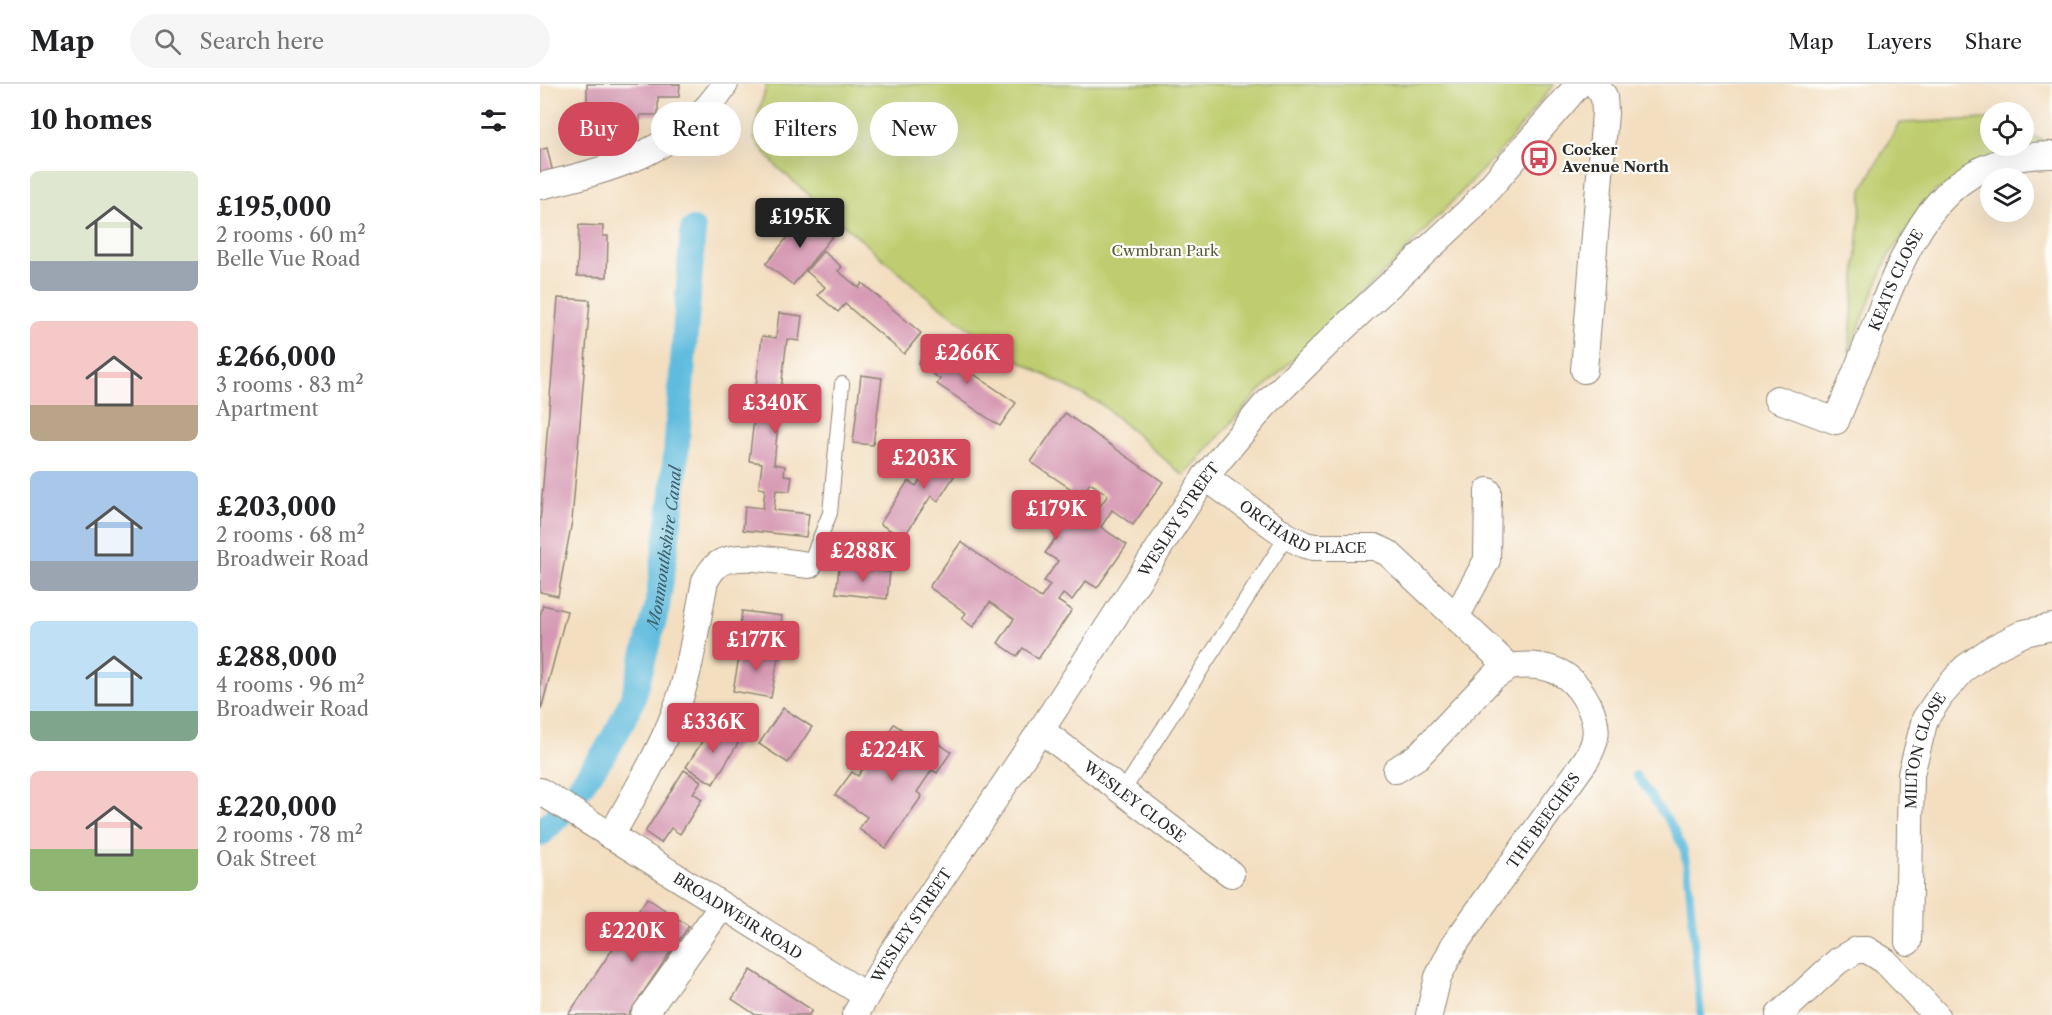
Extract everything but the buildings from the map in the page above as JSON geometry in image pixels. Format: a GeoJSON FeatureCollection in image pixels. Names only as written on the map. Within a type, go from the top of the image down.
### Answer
{"type":"FeatureCollection","features":[{"type":"Feature","properties":{"kind":"street"},"geometry":{"type":"LineString","coordinates":[[540,186],[612,168],[642,156],[672,138],[697,118],[716,98],[725,84]]}},
{"type":"Feature","properties":{"kind":"street","name":"WESLEY STREET"},"geometry":{"type":"LineString","coordinates":[[860,1005],[1205,477],[1264,406],[1337,334],[1471,209],[1579,84]]}},
{"type":"Feature","properties":{"kind":"street"},"geometry":{"type":"LineString","coordinates":[[1584,370],[1605,113],[1604,96],[1595,84]]}},
{"type":"Feature","properties":{"kind":"street","name":"KEATS CLOSE"},"geometry":{"type":"LineString","coordinates":[[1777,399],[1836,421],[1902,257],[1920,226],[1946,193],[1973,172],[2012,158],[2052,155]]}},
{"type":"Feature","properties":{"kind":"street","name":"ORCHARD PLACE"},"geometry":{"type":"LineString","coordinates":[[1205,477],[1287,536],[1305,545],[1382,549],[1509,667]]}},
{"type":"Feature","properties":{"kind":"street"},"geometry":{"type":"LineString","coordinates":[[1456,617],[1486,560],[1488,491]]}},
{"type":"Feature","properties":{"kind":"street"},"geometry":{"type":"LineString","coordinates":[[611,836],[675,714],[683,689],[705,581],[710,571],[720,563],[745,558],[808,565]]}},
{"type":"Feature","properties":{"kind":"street","name":"MILTON CLOSE"},"geometry":{"type":"LineString","coordinates":[[1908,942],[1911,774],[1925,719],[1941,695],[1965,668],[1992,649],[2024,633],[2052,627]]}},
{"type":"Feature","properties":{"kind":"street","name":"THE BEECHES"},"geometry":{"type":"LineString","coordinates":[[1429,1015],[1438,977],[1454,945],[1586,760],[1596,736],[1595,725],[1587,704],[1575,685],[1566,676],[1554,670],[1530,665],[1509,667]]}},
{"type":"Feature","properties":{"kind":"street"},"geometry":{"type":"LineString","coordinates":[[1395,770],[1418,756],[1492,678],[1509,667]]}},
{"type":"Feature","properties":{"kind":"street","name":"WESLEY CLOSE"},"geometry":{"type":"LineString","coordinates":[[1041,730],[1231,874]]}},
{"type":"Feature","properties":{"kind":"street","name":"BROADWEIR ROAD"},"geometry":{"type":"LineString","coordinates":[[540,791],[722,906],[860,1005]]}},
{"type":"Feature","properties":{"kind":"street"},"geometry":{"type":"LineString","coordinates":[[644,1015],[722,906]]}},
{"type":"Feature","properties":{"kind":"street"},"geometry":{"type":"LineString","coordinates":[[1779,1015],[1838,960],[1857,950],[1867,950],[1884,961],[1936,1015]]}},
{"type":"Feature","properties":{"kind":"lane"},"geometry":{"type":"LineString","coordinates":[[808,565],[830,513],[842,384]]}},
{"type":"Feature","properties":{"kind":"lane"},"geometry":{"type":"LineString","coordinates":[[1123,791],[1287,536]]}},
{"type":"Feature","properties":{"kind":"green space","name":"Cwmbran Park"},"geometry":{"type":"Polygon","coordinates":[[[767,84],[1554,84],[1506,145],[1396,261],[1256,395],[1184,476],[1101,404],[1037,371],[986,341],[924,294],[778,168],[768,156],[858,156],[858,102],[762,102],[767,84]]]}},
{"type":"Feature","properties":{"kind":"green space"},"geometry":{"type":"Polygon","coordinates":[[[1980,119],[1980,156],[2019,156],[1990,168],[1980,168],[1980,172],[1935,191],[1888,257],[1849,352],[1862,190],[1899,123],[1980,119]]]}},
{"type":"Feature","properties":{"kind":"green space"},"geometry":{"type":"Polygon","coordinates":[[[2034,137],[2050,143],[2034,150],[2034,137]]]}},
{"type":"Feature","properties":{"kind":"waterway","name":"Monmouthshire Canal"},"geometry":{"type":"LineString","coordinates":[[540,834],[559,815],[606,751],[620,726],[633,698],[657,608],[673,493],[693,230]]}},
{"type":"Feature","properties":{"kind":"waterway"},"geometry":{"type":"LineString","coordinates":[[1636,775],[1674,829],[1684,851],[1701,1015]]}},
{"type":"Feature","properties":{"kind":"place","name":"Cocker Avenue North"},"geometry":{"type":"Point","coordinates":[1539,158]}}]}
